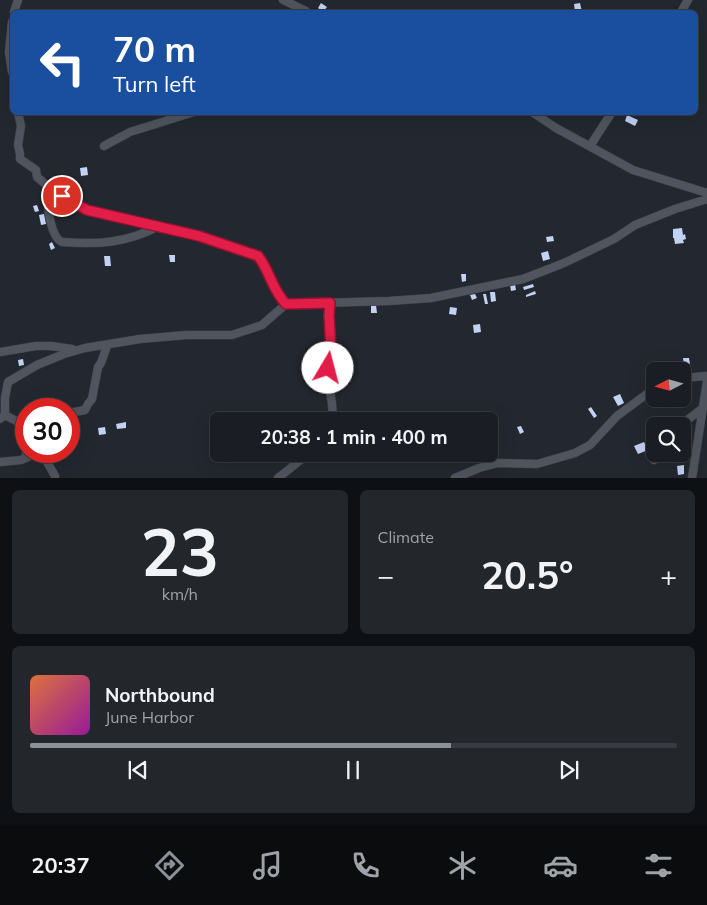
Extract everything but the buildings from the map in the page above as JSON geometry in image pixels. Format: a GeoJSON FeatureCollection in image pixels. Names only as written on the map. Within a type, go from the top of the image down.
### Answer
{"type":"FeatureCollection","features":[{"type":"Feature","properties":{"kind":"street"},"geometry":{"type":"LineString","coordinates":[[284,0],[303,10]]}},
{"type":"Feature","properties":{"kind":"street"},"geometry":{"type":"LineString","coordinates":[[10,42],[10,59]]}},
{"type":"Feature","properties":{"kind":"street"},"geometry":{"type":"LineString","coordinates":[[0,51],[9,52]]}},
{"type":"Feature","properties":{"kind":"street"},"geometry":{"type":"LineString","coordinates":[[19,115],[21,126],[18,145],[20,160],[36,170],[37,177],[52,190],[87,210],[199,236],[258,256],[264,264],[279,297],[286,304]]}},
{"type":"Feature","properties":{"kind":"street"},"geometry":{"type":"LineString","coordinates":[[104,146],[130,132],[184,115]]}},
{"type":"Feature","properties":{"kind":"street"},"geometry":{"type":"LineString","coordinates":[[537,115],[633,170],[707,193]]}},
{"type":"Feature","properties":{"kind":"street"},"geometry":{"type":"LineString","coordinates":[[590,146],[610,115]]}},
{"type":"Feature","properties":{"kind":"street"},"geometry":{"type":"LineString","coordinates":[[52,190],[49,196],[50,220],[58,241],[109,242],[127,240],[159,226]]}},
{"type":"Feature","properties":{"kind":"street"},"geometry":{"type":"LineString","coordinates":[[15,421],[2,417],[8,382],[37,365],[64,354],[140,339],[232,335],[262,325],[286,304],[431,298],[523,279],[564,263],[614,239],[634,225],[675,208],[707,199]]}},
{"type":"Feature","properties":{"kind":"street"},"geometry":{"type":"LineString","coordinates":[[330,303],[331,349],[328,378],[332,412]]}},
{"type":"Feature","properties":{"kind":"street"},"geometry":{"type":"LineString","coordinates":[[0,352],[36,346],[52,346],[78,350]]}},
{"type":"Feature","properties":{"kind":"street"},"geometry":{"type":"LineString","coordinates":[[80,411],[85,410],[92,400],[98,367],[107,346]]}},
{"type":"Feature","properties":{"kind":"street"},"geometry":{"type":"LineString","coordinates":[[691,377],[707,376]]}},
{"type":"Feature","properties":{"kind":"street"},"geometry":{"type":"LineString","coordinates":[[692,478],[707,381]]}},
{"type":"Feature","properties":{"kind":"street"},"geometry":{"type":"LineString","coordinates":[[455,478],[498,463],[537,464],[575,453],[590,445],[617,416],[646,395]]}},
{"type":"Feature","properties":{"kind":"street"},"geometry":{"type":"LineString","coordinates":[[691,418],[704,408]]}},
{"type":"Feature","properties":{"kind":"street"},"geometry":{"type":"LineString","coordinates":[[0,462],[15,459]]}},
{"type":"Feature","properties":{"kind":"street"},"geometry":{"type":"LineString","coordinates":[[278,478],[298,462]]}},
{"type":"Feature","properties":{"kind":"street"},"geometry":{"type":"LineString","coordinates":[[48,463],[55,476]]}},
{"type":"Feature","properties":{"kind":"route"},"geometry":{"type":"LineString","coordinates":[[62,196],[87,210],[199,236],[258,256],[264,264],[279,297],[286,304],[330,303],[331,349],[328,368]]}}]}
